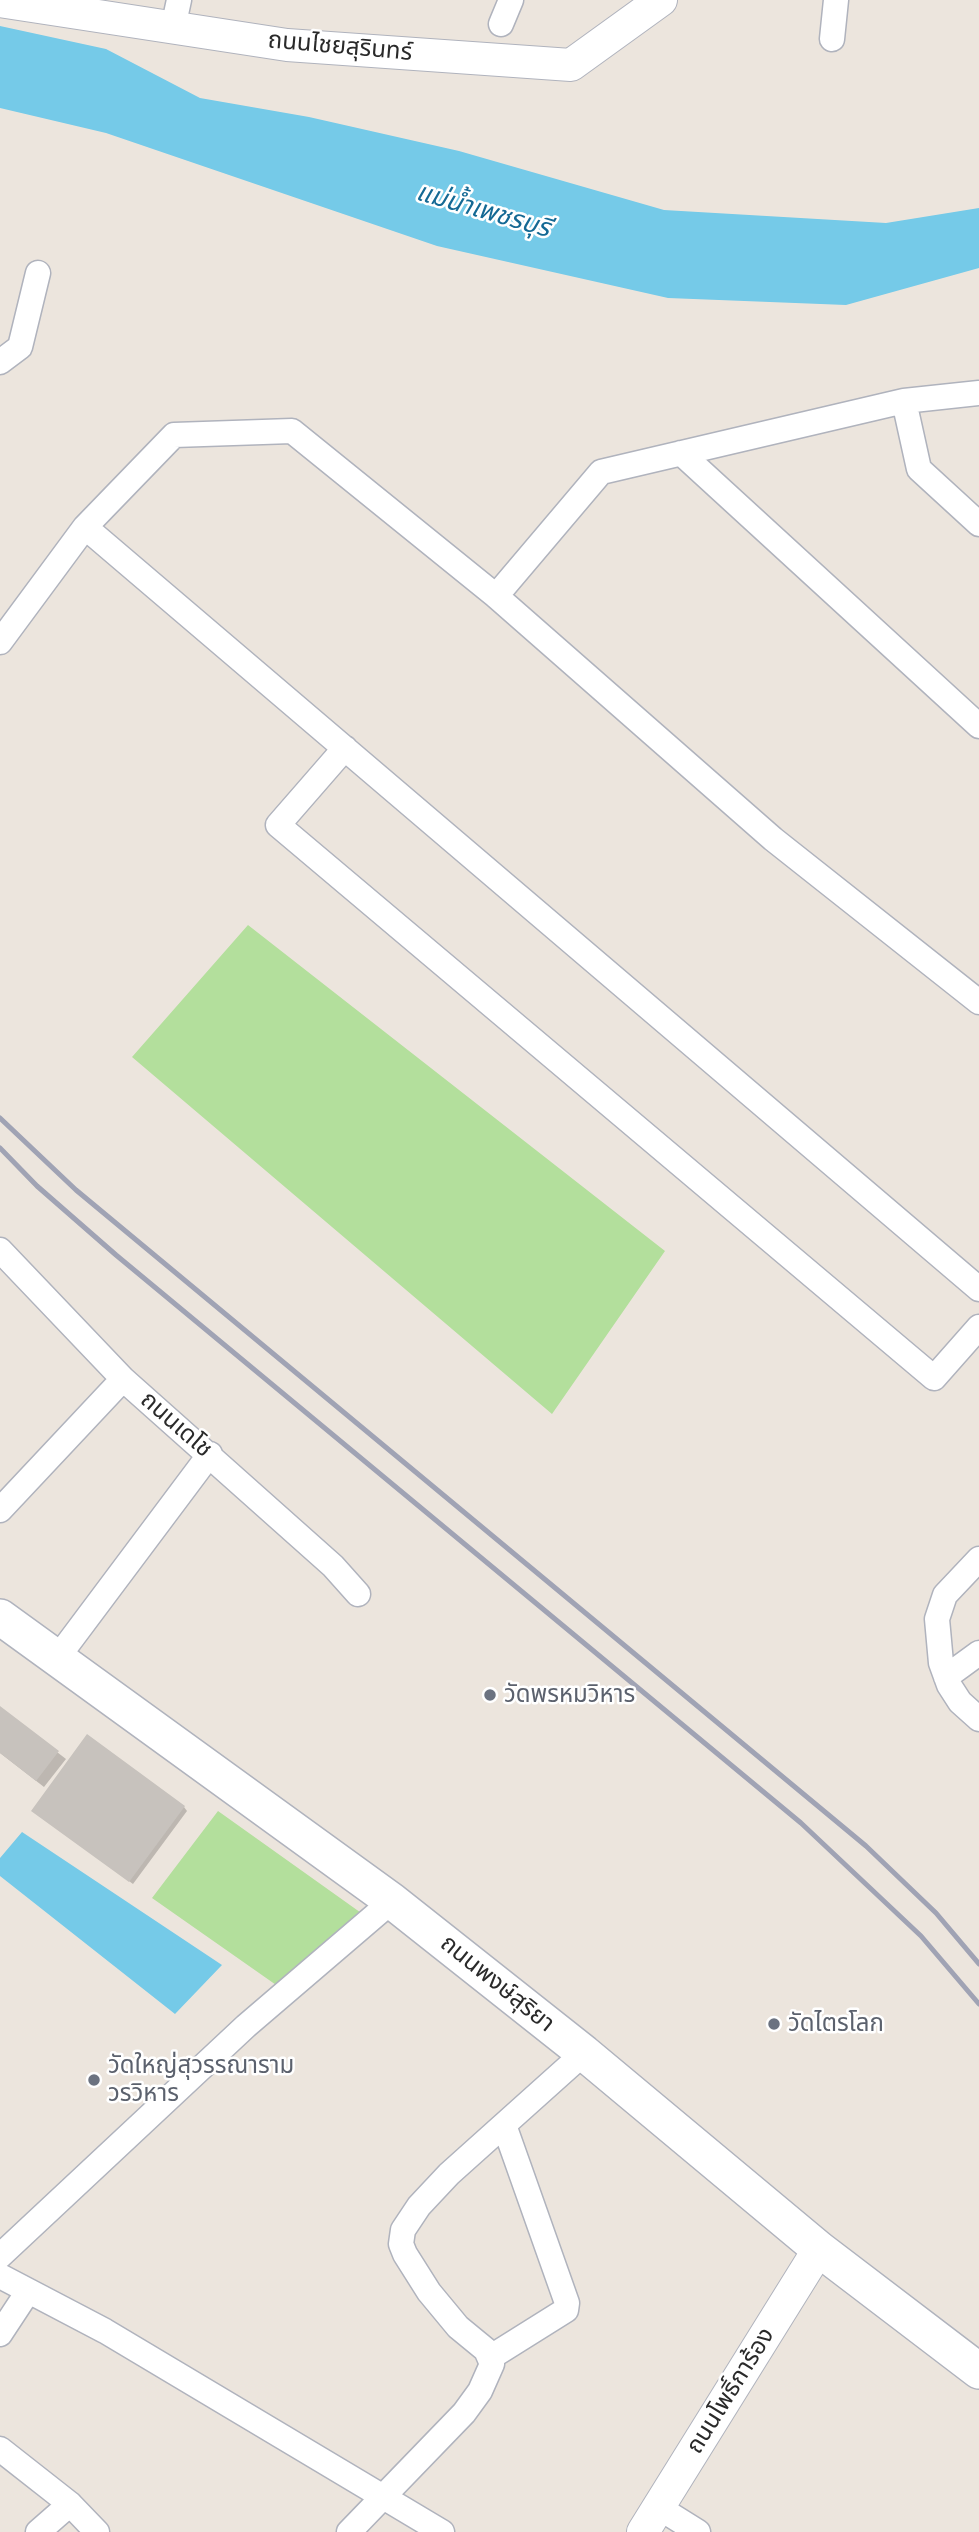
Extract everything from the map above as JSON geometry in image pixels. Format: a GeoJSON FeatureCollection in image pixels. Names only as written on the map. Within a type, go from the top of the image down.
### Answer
{"type":"FeatureCollection","features":[{"type":"Feature","properties":{"kind":"main road","name":"ถนนพงษ์สุริยา"},"geometry":{"type":"LineString","coordinates":[[0,1617],[392,1900],[584,2053],[819,2249],[979,2371]]}},
{"type":"Feature","properties":{"kind":"street"},"geometry":{"type":"LineString","coordinates":[[501,24],[511,0]]}},
{"type":"Feature","properties":{"kind":"street","name":"ถนนไชยสุรินทร์"},"geometry":{"type":"LineString","coordinates":[[21,2],[176,14],[287,45],[571,65],[661,0]]}},
{"type":"Feature","properties":{"kind":"street"},"geometry":{"type":"LineString","coordinates":[[832,39],[836,0]]}},
{"type":"Feature","properties":{"kind":"street"},"geometry":{"type":"LineString","coordinates":[[0,362],[20,346],[38,273]]}},
{"type":"Feature","properties":{"kind":"street"},"geometry":{"type":"LineString","coordinates":[[496,596],[601,472],[904,401],[979,393]]}},
{"type":"Feature","properties":{"kind":"street"},"geometry":{"type":"LineString","coordinates":[[904,401],[919,469],[979,524]]}},
{"type":"Feature","properties":{"kind":"street"},"geometry":{"type":"LineString","coordinates":[[0,642],[85,527],[174,435],[292,431],[496,596],[774,839],[979,1002]]}},
{"type":"Feature","properties":{"kind":"street"},"geometry":{"type":"LineString","coordinates":[[681,453],[979,726]]}},
{"type":"Feature","properties":{"kind":"street"},"geometry":{"type":"LineString","coordinates":[[85,527],[979,1289]]}},
{"type":"Feature","properties":{"kind":"street"},"geometry":{"type":"LineString","coordinates":[[345,748],[278,825],[934,1378],[979,1327]]}},
{"type":"Feature","properties":{"kind":"street","name":"ถนนเดโช"},"geometry":{"type":"LineString","coordinates":[[0,1250],[123,1378],[333,1566],[358,1594]]}},
{"type":"Feature","properties":{"kind":"street"},"geometry":{"type":"LineString","coordinates":[[0,1510],[123,1378]]}},
{"type":"Feature","properties":{"kind":"street"},"geometry":{"type":"LineString","coordinates":[[58,1657],[210,1454]]}},
{"type":"Feature","properties":{"kind":"street"},"geometry":{"type":"LineString","coordinates":[[979,1559],[945,1595],[938,1610],[938,1645],[946,1677],[960,1702],[979,1719]]}},
{"type":"Feature","properties":{"kind":"street"},"geometry":{"type":"LineString","coordinates":[[946,1677],[979,1653]]}},
{"type":"Feature","properties":{"kind":"street"},"geometry":{"type":"LineString","coordinates":[[0,2256],[246,2026],[392,1900]]}},
{"type":"Feature","properties":{"kind":"street"},"geometry":{"type":"LineString","coordinates":[[491,2357],[458,2327],[429,2292],[405,2254],[401,2236],[419,2206],[442,2182],[584,2053]]}},
{"type":"Feature","properties":{"kind":"street"},"geometry":{"type":"LineString","coordinates":[[491,2357],[566,2310],[567,2303],[504,2125]]}},
{"type":"Feature","properties":{"kind":"street","name":"ถนนโพธิ์การ้อง"},"geometry":{"type":"LineString","coordinates":[[651,2520],[819,2249]]}},
{"type":"Feature","properties":{"kind":"street"},"geometry":{"type":"LineString","coordinates":[[0,2276],[27,2293],[105,2331],[442,2532]]}},
{"type":"Feature","properties":{"kind":"street"},"geometry":{"type":"LineString","coordinates":[[0,2334],[27,2293]]}},
{"type":"Feature","properties":{"kind":"street"},"geometry":{"type":"LineString","coordinates":[[349,2532],[385,2498],[464,2413],[490,2373],[491,2357]]}},
{"type":"Feature","properties":{"kind":"street"},"geometry":{"type":"LineString","coordinates":[[0,2449],[70,2504],[97,2532]]}},
{"type":"Feature","properties":{"kind":"street"},"geometry":{"type":"LineString","coordinates":[[38,2532],[70,2504]]}},
{"type":"Feature","properties":{"kind":"street"},"geometry":{"type":"LineString","coordinates":[[651,2520],[698,2532]]}},
{"type":"Feature","properties":{"kind":"green space"},"geometry":{"type":"Polygon","coordinates":[[[248,925],[665,1251],[552,1414],[132,1057],[248,925]]]}},
{"type":"Feature","properties":{"kind":"green space"},"geometry":{"type":"Polygon","coordinates":[[[218,1811],[364,1915],[279,1987],[152,1898],[218,1811]]]}},
{"type":"Feature","properties":{"kind":"water","name":"แม่น้ำเพชรบุรี"},"geometry":{"type":"Polygon","coordinates":[[[0,26],[106,49],[200,98],[309,117],[459,151],[664,210],[886,223],[979,208],[979,268],[846,305],[668,298],[437,246],[106,133],[0,108],[0,26]]]}},
{"type":"Feature","properties":{"kind":"water"},"geometry":{"type":"Polygon","coordinates":[[[22,1832],[222,1965],[175,2014],[0,1876],[0,1858],[22,1832]]]}},
{"type":"Feature","properties":{"kind":"building"},"geometry":{"type":"Polygon","coordinates":[[[0,1706],[59,1751],[36,1781],[0,1753],[0,1706]]]}},
{"type":"Feature","properties":{"kind":"building"},"geometry":{"type":"Polygon","coordinates":[[[87,1734],[185,1806],[129,1882],[31,1811],[87,1734]]]}},
{"type":"Feature","properties":{"kind":"railway"},"geometry":{"type":"LineString","coordinates":[[0,1118],[76,1190],[866,1846],[936,1913],[979,1964]]}},
{"type":"Feature","properties":{"kind":"railway"},"geometry":{"type":"LineString","coordinates":[[0,1148],[37,1186],[116,1255],[801,1823],[921,1936],[979,2004]]}},
{"type":"Feature","properties":{"kind":"place","name":"วัดพรหมวิหาร"},"geometry":{"type":"Point","coordinates":[490,1695]}},
{"type":"Feature","properties":{"kind":"place","name":"วัดไตรโลก"},"geometry":{"type":"Point","coordinates":[774,2024]}},
{"type":"Feature","properties":{"kind":"place","name":"วัดใหญ่สุวรรณาราม วรวิหาร"},"geometry":{"type":"Point","coordinates":[94,2080]}}]}
